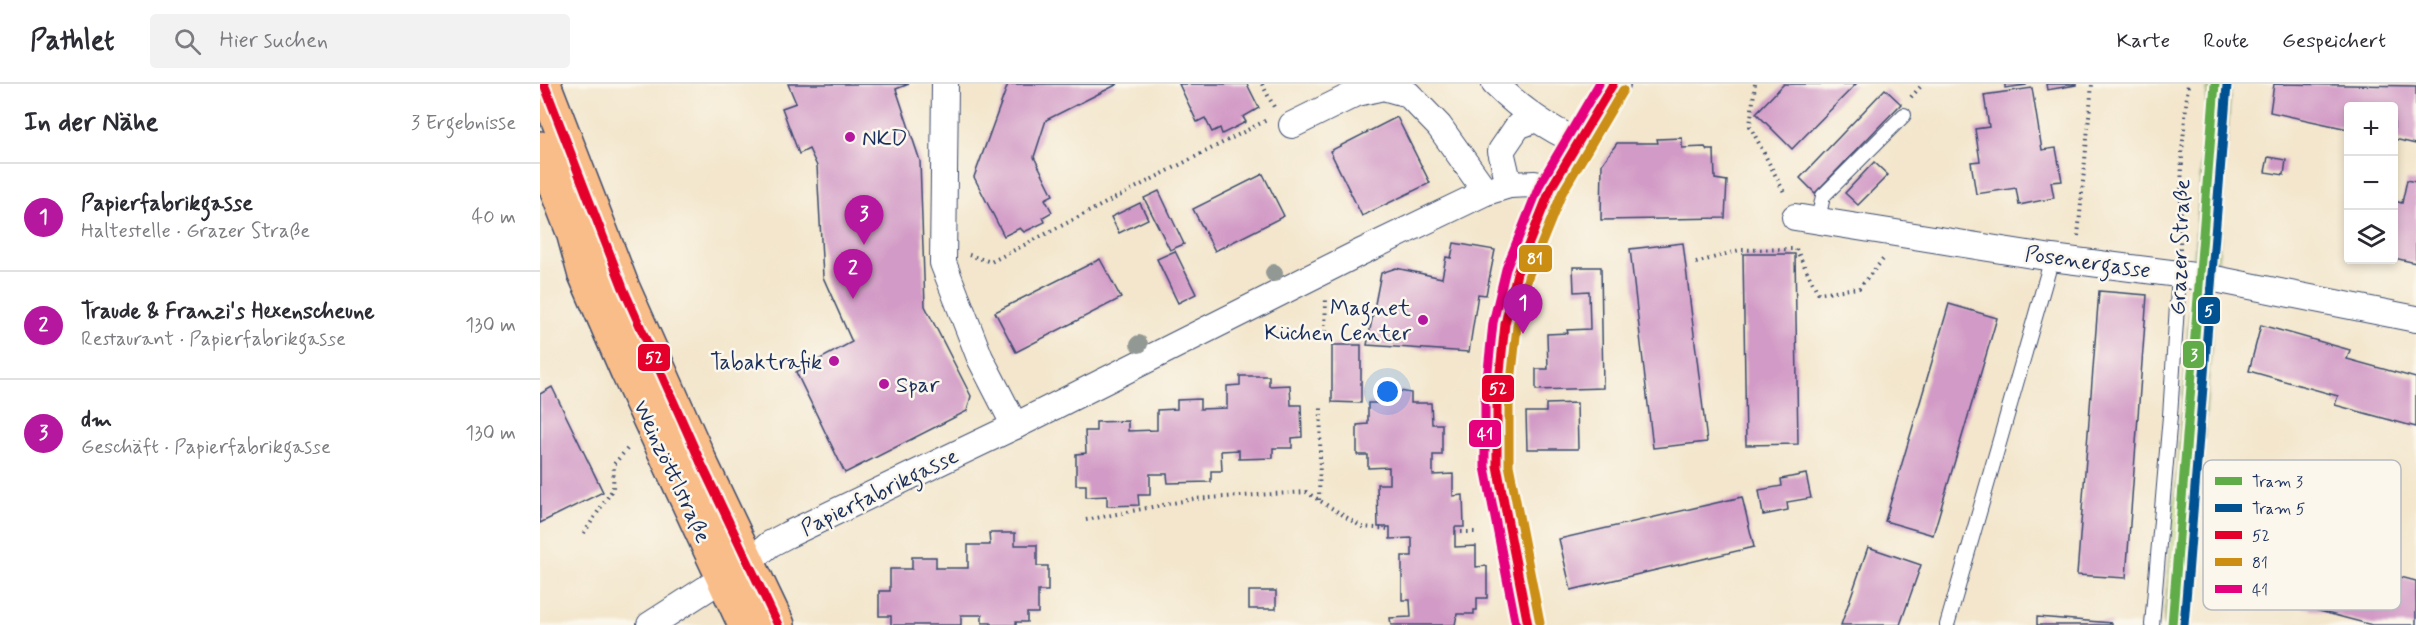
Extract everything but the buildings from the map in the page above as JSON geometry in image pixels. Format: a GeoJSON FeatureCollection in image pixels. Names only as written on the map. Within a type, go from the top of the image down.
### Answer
{"type":"FeatureCollection","features":[{"type":"Feature","properties":{"kind":"main road","name":"Weinzöttlstraße"},"geometry":{"type":"LineString","coordinates":[[544,84],[735,571],[745,625]]}},
{"type":"Feature","properties":{"kind":"main road","name":"Weinzöttlstraße"},"geometry":{"type":"LineString","coordinates":[[540,148],[554,198],[588,281],[735,571],[778,625]]}},
{"type":"Feature","properties":{"kind":"street"},"geometry":{"type":"LineString","coordinates":[[945,84],[943,263],[980,358],[1015,426]]}},
{"type":"Feature","properties":{"kind":"street"},"geometry":{"type":"LineString","coordinates":[[1495,84],[1521,109],[1579,142]]}},
{"type":"Feature","properties":{"kind":"street"},"geometry":{"type":"LineString","coordinates":[[1528,625],[1497,466],[1497,400],[1505,324],[1517,273],[1551,188],[1613,84]]}},
{"type":"Feature","properties":{"kind":"street"},"geometry":{"type":"LineString","coordinates":[[1292,125],[1357,93],[1383,87],[1408,94],[1497,188]]}},
{"type":"Feature","properties":{"kind":"street"},"geometry":{"type":"LineString","coordinates":[[1497,188],[1501,151],[1518,126],[1536,119]]}},
{"type":"Feature","properties":{"kind":"street","name":"Papierfabrikgasse"},"geometry":{"type":"LineString","coordinates":[[650,625],[674,618],[770,544],[1015,426],[1357,254],[1497,188],[1535,184],[1551,188]]}},
{"type":"Feature","properties":{"kind":"street","name":"Posenergasse"},"geometry":{"type":"LineString","coordinates":[[1806,219],[2064,259],[2179,273],[2416,319]]}},
{"type":"Feature","properties":{"kind":"lane"},"geometry":{"type":"LineString","coordinates":[[1806,219],[1823,196],[1904,115]]}},
{"type":"Feature","properties":{"kind":"lane"},"geometry":{"type":"LineString","coordinates":[[1947,625],[2064,259]]}},
{"type":"Feature","properties":{"kind":"lane","name":"Grazer Straße"},"geometry":{"type":"LineString","coordinates":[[2152,625],[2170,416],[2179,273]]}},
{"type":"Feature","properties":{"kind":"path"},"geometry":{"type":"LineString","coordinates":[[944,247],[991,262],[1277,114],[1262,84]]}},
{"type":"Feature","properties":{"kind":"path"},"geometry":{"type":"LineString","coordinates":[[1755,84],[1750,126],[1806,219]]}},
{"type":"Feature","properties":{"kind":"path"},"geometry":{"type":"LineString","coordinates":[[2064,259],[2092,84]]}},
{"type":"Feature","properties":{"kind":"path","name":"Grazer Straße"},"geometry":{"type":"LineString","coordinates":[[2179,273],[2182,152],[2188,84]]}},
{"type":"Feature","properties":{"kind":"path"},"geometry":{"type":"LineString","coordinates":[[1696,263],[1739,250],[1796,249],[1818,293],[1859,288],[1892,249],[1893,232]]}},
{"type":"Feature","properties":{"kind":"path"},"geometry":{"type":"LineString","coordinates":[[1325,332],[1326,314]]}},
{"type":"Feature","properties":{"kind":"path"},"geometry":{"type":"LineString","coordinates":[[1319,500],[1322,407]]}},
{"type":"Feature","properties":{"kind":"path"},"geometry":{"type":"LineString","coordinates":[[584,533],[613,489],[614,464],[632,444]]}},
{"type":"Feature","properties":{"kind":"path"},"geometry":{"type":"LineString","coordinates":[[1086,520],[1193,499],[1306,492],[1362,528],[1390,529]]}},
{"type":"Feature","properties":{"kind":"path"},"geometry":{"type":"LineString","coordinates":[[1455,532],[1477,532]]}},
{"type":"Feature","properties":{"kind":"green space"},"geometry":{"type":"Polygon","coordinates":[[[2208,84],[2231,84],[2218,261],[2194,259],[2208,84]]]}},
{"type":"Feature","properties":{"kind":"green space"},"geometry":{"type":"Polygon","coordinates":[[[2190,308],[2214,309],[2189,625],[2164,625],[2190,308]]]}},
{"type":"Feature","properties":{"kind":"tram line","name":"3"},"geometry":{"type":"LineString","coordinates":[[2172,625],[2215,84]]}},
{"type":"Feature","properties":{"kind":"tram line","name":"5"},"geometry":{"type":"LineString","coordinates":[[2184,625],[2227,85]]}},
{"type":"Feature","properties":{"kind":"transit line","name":"52"},"geometry":{"type":"LineString","coordinates":[[544,84],[623,288],[700,461],[778,625]]}},
{"type":"Feature","properties":{"kind":"transit line","name":"41"},"geometry":{"type":"LineString","coordinates":[[1516,625],[1485,467],[1485,399],[1493,323],[1506,269],[1540,184],[1599,84]]}},
{"type":"Feature","properties":{"kind":"transit line","name":"52"},"geometry":{"type":"LineString","coordinates":[[1528,625],[1497,466],[1497,400],[1505,324],[1517,273],[1551,188],[1613,84]]}},
{"type":"Feature","properties":{"kind":"transit line","name":"81"},"geometry":{"type":"LineString","coordinates":[[1540,623],[1509,465],[1509,401],[1517,326],[1528,277],[1562,193],[1623,90]]}},
{"type":"Feature","properties":{"kind":"place","name":"NKD"},"geometry":{"type":"Point","coordinates":[850,137]}},
{"type":"Feature","properties":{"kind":"place","name":"dm"},"geometry":{"type":"Point","coordinates":[864,245]}},
{"type":"Feature","properties":{"kind":"place","name":"Traude & Franzi's Hexenscheune"},"geometry":{"type":"Point","coordinates":[853,299]}},
{"type":"Feature","properties":{"kind":"place","name":"Magnet Küchen Center"},"geometry":{"type":"Point","coordinates":[1423,320]}},
{"type":"Feature","properties":{"kind":"place","name":"Papierfabrikgasse"},"geometry":{"type":"Point","coordinates":[1523,334]}},
{"type":"Feature","properties":{"kind":"place","name":"Tabaktrafik"},"geometry":{"type":"Point","coordinates":[834,361]}},
{"type":"Feature","properties":{"kind":"place","name":"Spar"},"geometry":{"type":"Point","coordinates":[884,384]}}]}
